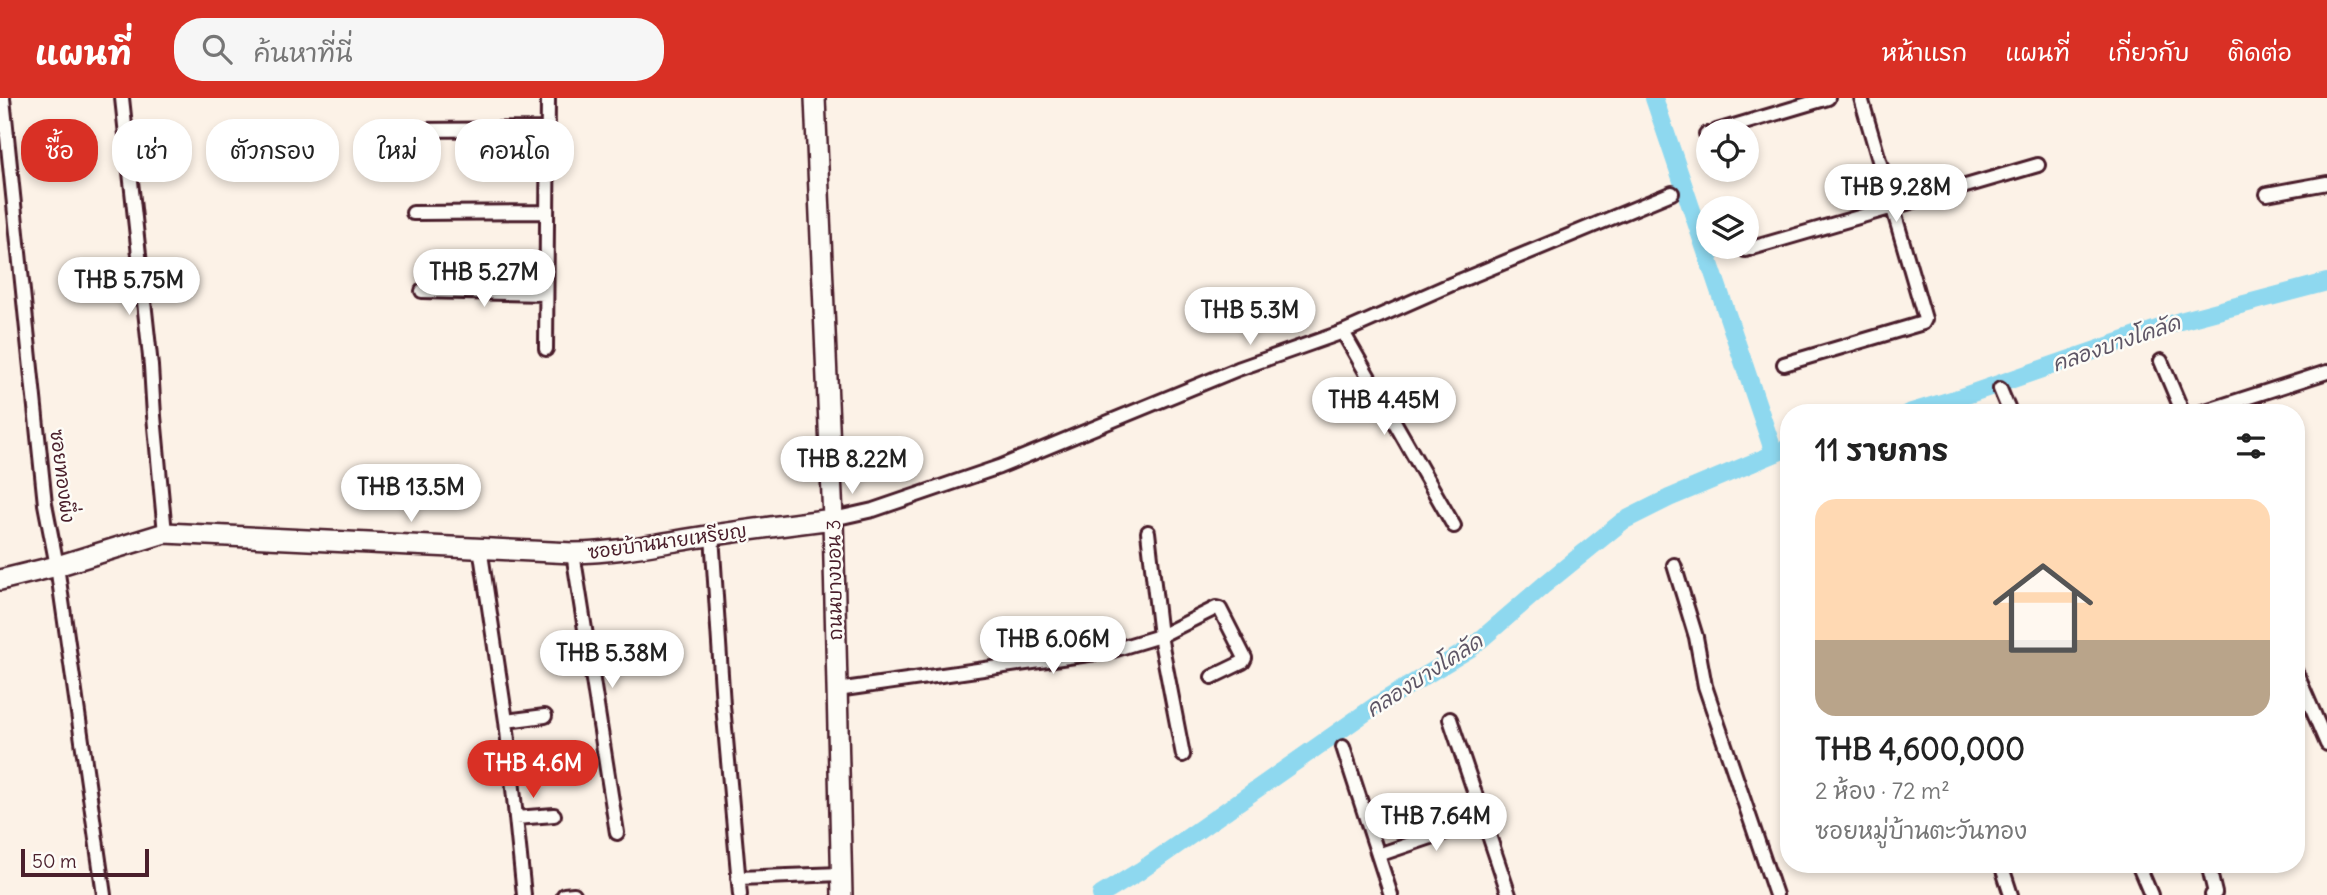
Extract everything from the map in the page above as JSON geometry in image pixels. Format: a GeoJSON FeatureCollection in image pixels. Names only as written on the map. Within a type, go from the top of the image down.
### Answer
{"type":"FeatureCollection","features":[{"type":"Feature","properties":{"kind":"street","name":"ซอยทองผึ่ง"},"geometry":{"type":"LineString","coordinates":[[3,98],[44,491],[104,895]]}},
{"type":"Feature","properties":{"kind":"street"},"geometry":{"type":"LineString","coordinates":[[122,98],[166,533]]}},
{"type":"Feature","properties":{"kind":"street"},"geometry":{"type":"LineString","coordinates":[[547,119],[548,98]]}},
{"type":"Feature","properties":{"kind":"street","name":"ถนนบางบอน 3"},"geometry":{"type":"LineString","coordinates":[[815,98],[833,519],[842,895]]}},
{"type":"Feature","properties":{"kind":"street"},"geometry":{"type":"LineString","coordinates":[[1757,119],[1828,98]]}},
{"type":"Feature","properties":{"kind":"street"},"geometry":{"type":"LineString","coordinates":[[1784,364],[1923,323],[1925,315],[1861,98]]}},
{"type":"Feature","properties":{"kind":"street"},"geometry":{"type":"LineString","coordinates":[[1759,246],[2038,165]]}},
{"type":"Feature","properties":{"kind":"street"},"geometry":{"type":"LineString","coordinates":[[546,182],[546,349]]}},
{"type":"Feature","properties":{"kind":"street"},"geometry":{"type":"LineString","coordinates":[[2267,194],[2327,183]]}},
{"type":"Feature","properties":{"kind":"street"},"geometry":{"type":"LineString","coordinates":[[833,519],[873,510],[999,467],[1238,369],[1343,332],[1672,193]]}},
{"type":"Feature","properties":{"kind":"street"},"geometry":{"type":"LineString","coordinates":[[413,213],[546,212]]}},
{"type":"Feature","properties":{"kind":"street"},"geometry":{"type":"LineString","coordinates":[[422,291],[546,293]]}},
{"type":"Feature","properties":{"kind":"street"},"geometry":{"type":"LineString","coordinates":[[1343,332],[1454,526]]}},
{"type":"Feature","properties":{"kind":"street"},"geometry":{"type":"LineString","coordinates":[[2161,362],[2179,404]]}},
{"type":"Feature","properties":{"kind":"street"},"geometry":{"type":"LineString","coordinates":[[2227,404],[2327,372]]}},
{"type":"Feature","properties":{"kind":"street"},"geometry":{"type":"LineString","coordinates":[[2000,389],[2006,404]]}},
{"type":"Feature","properties":{"kind":"street","name":"ซอยบ้านนายเหรียญ"},"geometry":{"type":"LineString","coordinates":[[0,580],[166,533],[573,553],[630,549],[833,519]]}},
{"type":"Feature","properties":{"kind":"street"},"geometry":{"type":"LineString","coordinates":[[1149,532],[1160,636],[1182,755]]}},
{"type":"Feature","properties":{"kind":"street"},"geometry":{"type":"LineString","coordinates":[[712,535],[723,705],[740,895]]}},
{"type":"Feature","properties":{"kind":"street"},"geometry":{"type":"LineString","coordinates":[[480,548],[506,721],[524,895]]}},
{"type":"Feature","properties":{"kind":"street"},"geometry":{"type":"LineString","coordinates":[[573,553],[617,833]]}},
{"type":"Feature","properties":{"kind":"street"},"geometry":{"type":"LineString","coordinates":[[1674,565],[1696,637],[1705,686],[1776,895]]}},
{"type":"Feature","properties":{"kind":"street"},"geometry":{"type":"LineString","coordinates":[[836,690],[1110,651],[1160,636],[1216,608],[1220,609],[1245,660],[1212,677]]}},
{"type":"Feature","properties":{"kind":"street"},"geometry":{"type":"LineString","coordinates":[[2305,694],[2327,744]]}},
{"type":"Feature","properties":{"kind":"street"},"geometry":{"type":"LineString","coordinates":[[506,721],[545,716]]}},
{"type":"Feature","properties":{"kind":"street"},"geometry":{"type":"LineString","coordinates":[[1450,719],[1509,895]]}},
{"type":"Feature","properties":{"kind":"street"},"geometry":{"type":"LineString","coordinates":[[1343,747],[1391,895]]}},
{"type":"Feature","properties":{"kind":"street"},"geometry":{"type":"LineString","coordinates":[[516,818],[554,815]]}},
{"type":"Feature","properties":{"kind":"street"},"geometry":{"type":"LineString","coordinates":[[1378,855],[1484,819]]}},
{"type":"Feature","properties":{"kind":"street"},"geometry":{"type":"LineString","coordinates":[[2004,873],[2011,895]]}},
{"type":"Feature","properties":{"kind":"street"},"geometry":{"type":"LineString","coordinates":[[2142,873],[2151,895]]}},
{"type":"Feature","properties":{"kind":"street"},"geometry":{"type":"LineString","coordinates":[[2210,873],[2216,894]]}},
{"type":"Feature","properties":{"kind":"street"},"geometry":{"type":"LineString","coordinates":[[738,878],[841,874]]}},
{"type":"Feature","properties":{"kind":"waterway"},"geometry":{"type":"LineString","coordinates":[[1654,98],[1774,453]]}},
{"type":"Feature","properties":{"kind":"waterway","name":"คลองบางโคลัด"},"geometry":{"type":"LineString","coordinates":[[1938,404],[2180,321],[2327,282]]}},
{"type":"Feature","properties":{"kind":"waterway","name":"คลองบางโคลัด"},"geometry":{"type":"LineString","coordinates":[[1101,895],[1140,871],[1375,706],[1471,648],[1623,521],[1669,498],[1780,451]]}}]}
